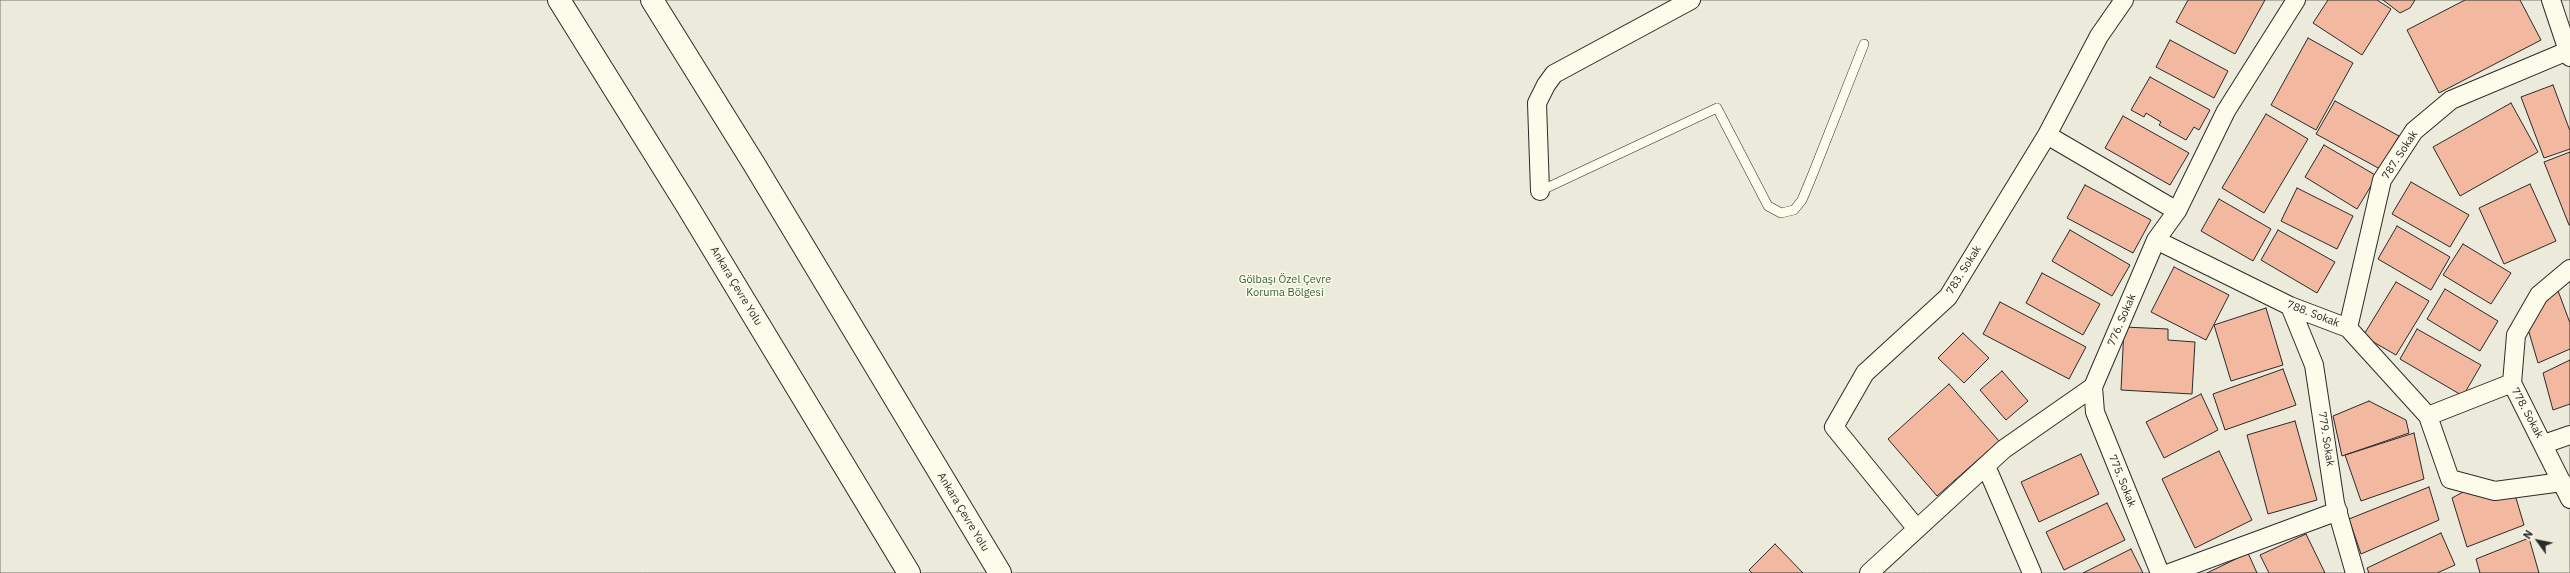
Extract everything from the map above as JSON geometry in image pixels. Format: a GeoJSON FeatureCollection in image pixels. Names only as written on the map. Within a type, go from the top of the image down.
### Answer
{"type":"FeatureCollection","features":[{"type":"Feature","properties":{"kind":"highway","name":"Ankara Çevre Yolu"},"geometry":{"type":"LineString","coordinates":[[559,0],[691,211],[910,573]]}},
{"type":"Feature","properties":{"kind":"highway","name":"Ankara Çevre Yolu"},"geometry":{"type":"LineString","coordinates":[[652,0],[754,164],[1000,573]]}},
{"type":"Feature","properties":{"kind":"street"},"geometry":{"type":"LineString","coordinates":[[1540,191],[1536,103],[1550,79],[1554,74],[1691,0]]}},
{"type":"Feature","properties":{"kind":"street","name":"783. Sokak"},"geometry":{"type":"LineString","coordinates":[[1918,529],[1834,427],[1865,373],[1948,297],[2047,135],[2099,36],[2124,0]]}},
{"type":"Feature","properties":{"kind":"street","name":"776. Sokak"},"geometry":{"type":"LineString","coordinates":[[2093,387],[2156,240],[2177,211],[2226,111],[2296,0]]}},
{"type":"Feature","properties":{"kind":"street"},"geometry":{"type":"LineString","coordinates":[[2551,0],[2569,53]]}},
{"type":"Feature","properties":{"kind":"street","name":"787. Sokak"},"geometry":{"type":"LineString","coordinates":[[2348,328],[2382,180],[2414,131],[2450,100],[2569,53]]}},
{"type":"Feature","properties":{"kind":"street"},"geometry":{"type":"LineString","coordinates":[[2047,135],[2177,211]]}},
{"type":"Feature","properties":{"kind":"street","name":"788. Sokak"},"geometry":{"type":"LineString","coordinates":[[2156,240],[2290,306],[2348,328],[2428,416]]}},
{"type":"Feature","properties":{"kind":"street","name":"778. Sokak"},"geometry":{"type":"LineString","coordinates":[[2570,268],[2539,295],[2516,335],[2512,383],[2544,444],[2570,499]]}},
{"type":"Feature","properties":{"kind":"street","name":"779. Sokak"},"geometry":{"type":"LineString","coordinates":[[2290,306],[2314,365],[2338,511],[2355,573]]}},
{"type":"Feature","properties":{"kind":"street"},"geometry":{"type":"LineString","coordinates":[[2512,383],[2428,416],[2450,479],[2495,491],[2562,482]]}},
{"type":"Feature","properties":{"kind":"street"},"geometry":{"type":"LineString","coordinates":[[1869,573],[2004,449],[2093,387]]}},
{"type":"Feature","properties":{"kind":"street","name":"775. Sokak"},"geometry":{"type":"LineString","coordinates":[[2093,387],[2095,412],[2160,573]]}},
{"type":"Feature","properties":{"kind":"street"},"geometry":{"type":"LineString","coordinates":[[2544,444],[2570,435]]}},
{"type":"Feature","properties":{"kind":"street"},"geometry":{"type":"LineString","coordinates":[[1986,466],[2032,573]]}},
{"type":"Feature","properties":{"kind":"street"},"geometry":{"type":"LineString","coordinates":[[2170,573],[2338,511]]}},
{"type":"Feature","properties":{"kind":"lane"},"geometry":{"type":"LineString","coordinates":[[1540,191],[1718,108],[1768,206],[1774,210],[1788,213],[1799,205],[1802,200],[1864,44]]}},
{"type":"Feature","properties":{"kind":"green space","name":"Gölbaşı Özel Çevre Koruma Bölgesi"},"geometry":{"type":"Polygon","coordinates":[[[0,0],[2570,0],[2570,573],[0,573],[0,0]]]}},
{"type":"Feature","properties":{"kind":"building"},"geometry":{"type":"Polygon","coordinates":[[[2188,0],[2265,0],[2235,54],[2176,22],[2188,0]]]}},
{"type":"Feature","properties":{"kind":"building"},"geometry":{"type":"Polygon","coordinates":[[[2328,0],[2377,0],[2391,9],[2362,55],[2313,23],[2328,0]]]}},
{"type":"Feature","properties":{"kind":"building"},"geometry":{"type":"Polygon","coordinates":[[[2383,0],[2415,0],[2410,8],[2400,13],[2383,0]]]}},
{"type":"Feature","properties":{"kind":"building"},"geometry":{"type":"Polygon","coordinates":[[[2465,0],[2520,0],[2541,40],[2439,93],[2407,30],[2465,0]]]}},
{"type":"Feature","properties":{"kind":"building"},"geometry":{"type":"Polygon","coordinates":[[[2308,38],[2353,63],[2316,130],[2271,105],[2308,38]]]}},
{"type":"Feature","properties":{"kind":"building"},"geometry":{"type":"Polygon","coordinates":[[[2170,40],[2228,71],[2214,98],[2156,67],[2170,40]]]}},
{"type":"Feature","properties":{"kind":"building"},"geometry":{"type":"Polygon","coordinates":[[[2150,77],[2210,110],[2199,130],[2194,127],[2186,140],[2159,125],[2161,122],[2146,113],[2144,117],[2131,110],[2150,77]]]}},
{"type":"Feature","properties":{"kind":"building"},"geometry":{"type":"Polygon","coordinates":[[[2553,85],[2570,131],[2570,149],[2544,158],[2521,97],[2553,85]]]}},
{"type":"Feature","properties":{"kind":"building"},"geometry":{"type":"Polygon","coordinates":[[[2335,101],[2399,136],[2380,169],[2316,134],[2335,101]]]}},
{"type":"Feature","properties":{"kind":"building"},"geometry":{"type":"Polygon","coordinates":[[[2511,103],[2538,152],[2460,196],[2433,147],[2511,103]]]}},
{"type":"Feature","properties":{"kind":"building"},"geometry":{"type":"Polygon","coordinates":[[[2266,114],[2308,139],[2264,213],[2222,188],[2266,114]]]}},
{"type":"Feature","properties":{"kind":"building"},"geometry":{"type":"Polygon","coordinates":[[[2123,116],[2189,153],[2170,185],[2105,148],[2123,116]]]}},
{"type":"Feature","properties":{"kind":"building"},"geometry":{"type":"Polygon","coordinates":[[[2324,145],[2377,176],[2357,209],[2305,177],[2324,145]]]}},
{"type":"Feature","properties":{"kind":"building"},"geometry":{"type":"Polygon","coordinates":[[[2570,152],[2570,225],[2569,225],[2544,162],[2570,152]]]}},
{"type":"Feature","properties":{"kind":"building"},"geometry":{"type":"Polygon","coordinates":[[[2411,182],[2469,215],[2450,247],[2392,214],[2411,182]]]}},
{"type":"Feature","properties":{"kind":"building"},"geometry":{"type":"Polygon","coordinates":[[[2530,184],[2556,241],[2504,264],[2479,208],[2530,184]]]}},
{"type":"Feature","properties":{"kind":"building"},"geometry":{"type":"Polygon","coordinates":[[[2085,185],[2151,220],[2133,253],[2067,218],[2085,185]]]}},
{"type":"Feature","properties":{"kind":"building"},"geometry":{"type":"Polygon","coordinates":[[[2297,188],[2353,216],[2337,249],[2281,221],[2297,188]]]}},
{"type":"Feature","properties":{"kind":"building"},"geometry":{"type":"Polygon","coordinates":[[[2219,199],[2271,229],[2253,261],[2201,231],[2219,199]]]}},
{"type":"Feature","properties":{"kind":"building"},"geometry":{"type":"Polygon","coordinates":[[[2397,226],[2450,257],[2431,290],[2378,259],[2397,226]]]}},
{"type":"Feature","properties":{"kind":"building"},"geometry":{"type":"Polygon","coordinates":[[[2070,230],[2130,265],[2112,296],[2052,261],[2070,230]]]}},
{"type":"Feature","properties":{"kind":"building"},"geometry":{"type":"Polygon","coordinates":[[[2278,230],[2335,262],[2317,293],[2261,260],[2278,230]]]}},
{"type":"Feature","properties":{"kind":"building"},"geometry":{"type":"Polygon","coordinates":[[[2463,244],[2511,273],[2491,304],[2443,275],[2463,244]]]}},
{"type":"Feature","properties":{"kind":"building"},"geometry":{"type":"Polygon","coordinates":[[[2174,267],[2229,295],[2206,340],[2151,312],[2174,267]]]}},
{"type":"Feature","properties":{"kind":"building"},"geometry":{"type":"Polygon","coordinates":[[[2042,273],[2100,304],[2083,335],[2026,303],[2042,273]]]}},
{"type":"Feature","properties":{"kind":"building"},"geometry":{"type":"Polygon","coordinates":[[[2396,282],[2429,301],[2396,355],[2363,336],[2396,282]]]}},
{"type":"Feature","properties":{"kind":"building"},"geometry":{"type":"Polygon","coordinates":[[[2557,288],[2570,323],[2570,349],[2538,363],[2528,329],[2543,299],[2557,288]]]}},
{"type":"Feature","properties":{"kind":"building"},"geometry":{"type":"Polygon","coordinates":[[[2445,289],[2498,321],[2480,351],[2427,319],[2445,289]]]}},
{"type":"Feature","properties":{"kind":"building"},"geometry":{"type":"Polygon","coordinates":[[[2000,302],[2086,347],[2069,379],[1983,334],[2000,302]]]}},
{"type":"Feature","properties":{"kind":"building"},"geometry":{"type":"Polygon","coordinates":[[[2266,308],[2283,365],[2231,381],[2214,325],[2266,308]]]}},
{"type":"Feature","properties":{"kind":"building"},"geometry":{"type":"Polygon","coordinates":[[[2124,327],[2168,329],[2168,340],[2195,342],[2192,394],[2121,390],[2124,327]]]}},
{"type":"Feature","properties":{"kind":"building"},"geometry":{"type":"Polygon","coordinates":[[[2417,329],[2481,365],[2463,396],[2400,359],[2417,329]]]}},
{"type":"Feature","properties":{"kind":"building"},"geometry":{"type":"Polygon","coordinates":[[[1963,333],[1989,358],[1964,383],[1938,358],[1963,333]]]}},
{"type":"Feature","properties":{"kind":"building"},"geometry":{"type":"Polygon","coordinates":[[[2570,360],[2570,404],[2553,410],[2543,373],[2570,360]]]}},
{"type":"Feature","properties":{"kind":"building"},"geometry":{"type":"Polygon","coordinates":[[[2283,369],[2296,405],[2225,430],[2213,394],[2283,369]]]}},
{"type":"Feature","properties":{"kind":"building"},"geometry":{"type":"Polygon","coordinates":[[[2002,371],[2028,401],[2006,420],[1980,390],[2002,371]]]}},
{"type":"Feature","properties":{"kind":"building"},"geometry":{"type":"Polygon","coordinates":[[[1949,384],[1999,441],[1937,496],[1888,439],[1949,384]]]}},
{"type":"Feature","properties":{"kind":"building"},"geometry":{"type":"Polygon","coordinates":[[[2201,394],[2218,430],[2164,458],[2146,422],[2201,394]]]}},
{"type":"Feature","properties":{"kind":"building"},"geometry":{"type":"Polygon","coordinates":[[[2369,401],[2406,420],[2409,433],[2342,456],[2333,416],[2369,401]]]}},
{"type":"Feature","properties":{"kind":"building"},"geometry":{"type":"Polygon","coordinates":[[[2295,421],[2317,500],[2268,514],[2247,435],[2295,421]]]}},
{"type":"Feature","properties":{"kind":"building"},"geometry":{"type":"Polygon","coordinates":[[[2414,433],[2424,479],[2361,501],[2345,455],[2414,433]]]}},
{"type":"Feature","properties":{"kind":"building"},"geometry":{"type":"Polygon","coordinates":[[[2219,451],[2252,520],[2195,548],[2162,479],[2219,451]]]}},
{"type":"Feature","properties":{"kind":"building"},"geometry":{"type":"Polygon","coordinates":[[[2081,454],[2099,494],[2039,522],[2021,482],[2081,454]]]}},
{"type":"Feature","properties":{"kind":"building"},"geometry":{"type":"Polygon","coordinates":[[[2429,487],[2439,520],[2361,554],[2349,519],[2429,487]]]}},
{"type":"Feature","properties":{"kind":"building"},"geometry":{"type":"Polygon","coordinates":[[[2467,490],[2516,498],[2524,525],[2467,547],[2452,498],[2467,490]]]}},
{"type":"Feature","properties":{"kind":"building"},"geometry":{"type":"Polygon","coordinates":[[[2107,503],[2125,540],[2064,570],[2046,532],[2107,503]]]}},
{"type":"Feature","properties":{"kind":"building"},"geometry":{"type":"Polygon","coordinates":[[[2441,533],[2455,565],[2437,573],[2369,573],[2367,568],[2441,533]]]}},
{"type":"Feature","properties":{"kind":"building"},"geometry":{"type":"Polygon","coordinates":[[[2306,534],[2325,573],[2269,573],[2260,555],[2306,534]]]}},
{"type":"Feature","properties":{"kind":"building"},"geometry":{"type":"Polygon","coordinates":[[[2529,538],[2539,573],[2480,573],[2476,559],[2529,538]]]}},
{"type":"Feature","properties":{"kind":"building"},"geometry":{"type":"Polygon","coordinates":[[[1775,544],[1803,573],[1752,573],[1749,570],[1775,544]]]}},
{"type":"Feature","properties":{"kind":"building"},"geometry":{"type":"Polygon","coordinates":[[[2131,549],[2143,573],[2083,573],[2131,549]]]}},
{"type":"Feature","properties":{"kind":"building"},"geometry":{"type":"Polygon","coordinates":[[[2248,553],[2257,573],[2207,573],[2248,553]]]}}]}
